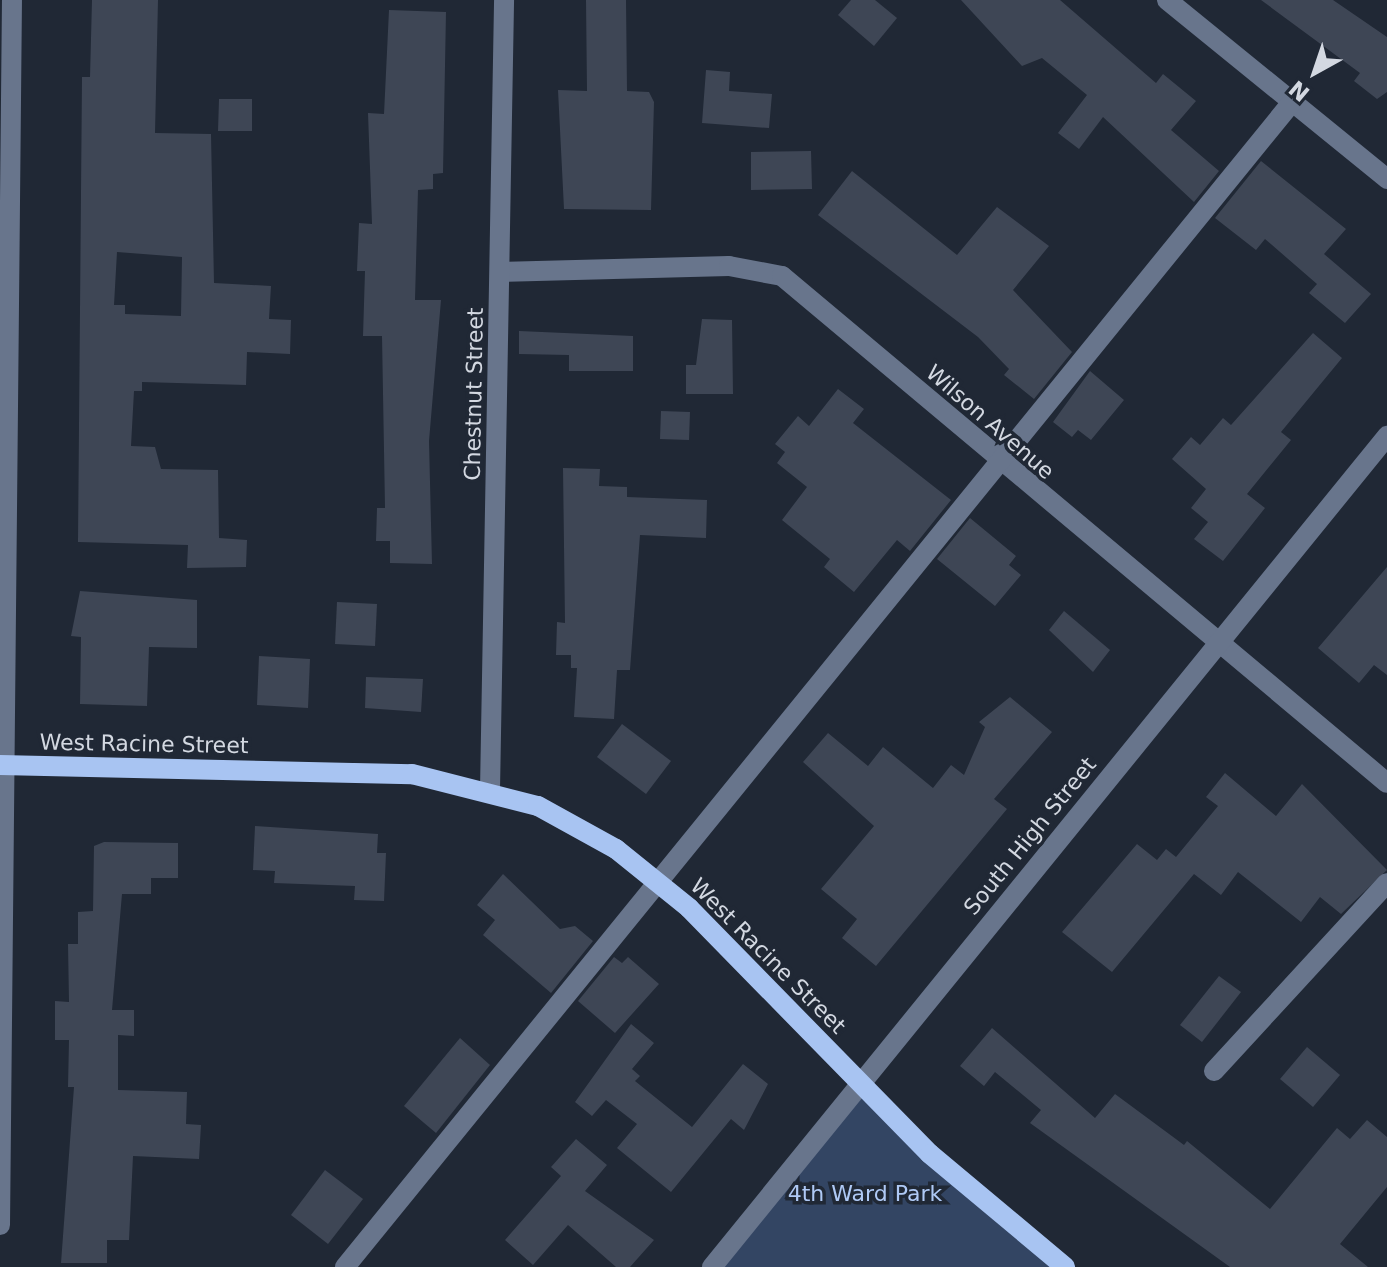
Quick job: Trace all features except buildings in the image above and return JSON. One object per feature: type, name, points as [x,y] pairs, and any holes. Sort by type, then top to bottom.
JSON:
[{"type":"main road","name":"West Racine Street","points":[[5,765],[412,774],[490,790],[580,826],[661,885],[860,1085],[1065,1267]]},
{"type":"street","points":[[0,1225],[12,0]]},
{"type":"street","name":"Chestnut Street","points":[[490,790],[504,0]]},
{"type":"street","points":[[1167,0],[1387,179]]},
{"type":"street","points":[[345,1267],[661,885],[1292,102]]},
{"type":"street","name":"Wilson Avenue","points":[[500,272],[765,269],[798,287],[1002,465],[1387,783]]},
{"type":"street","name":"South High Street","points":[[712,1267],[1387,436]]},
{"type":"street","points":[[1214,1071],[1387,883]]},
{"type":"green space","name":"4th Ward Park","points":[[860,1085],[1065,1267],[712,1267]]}]
